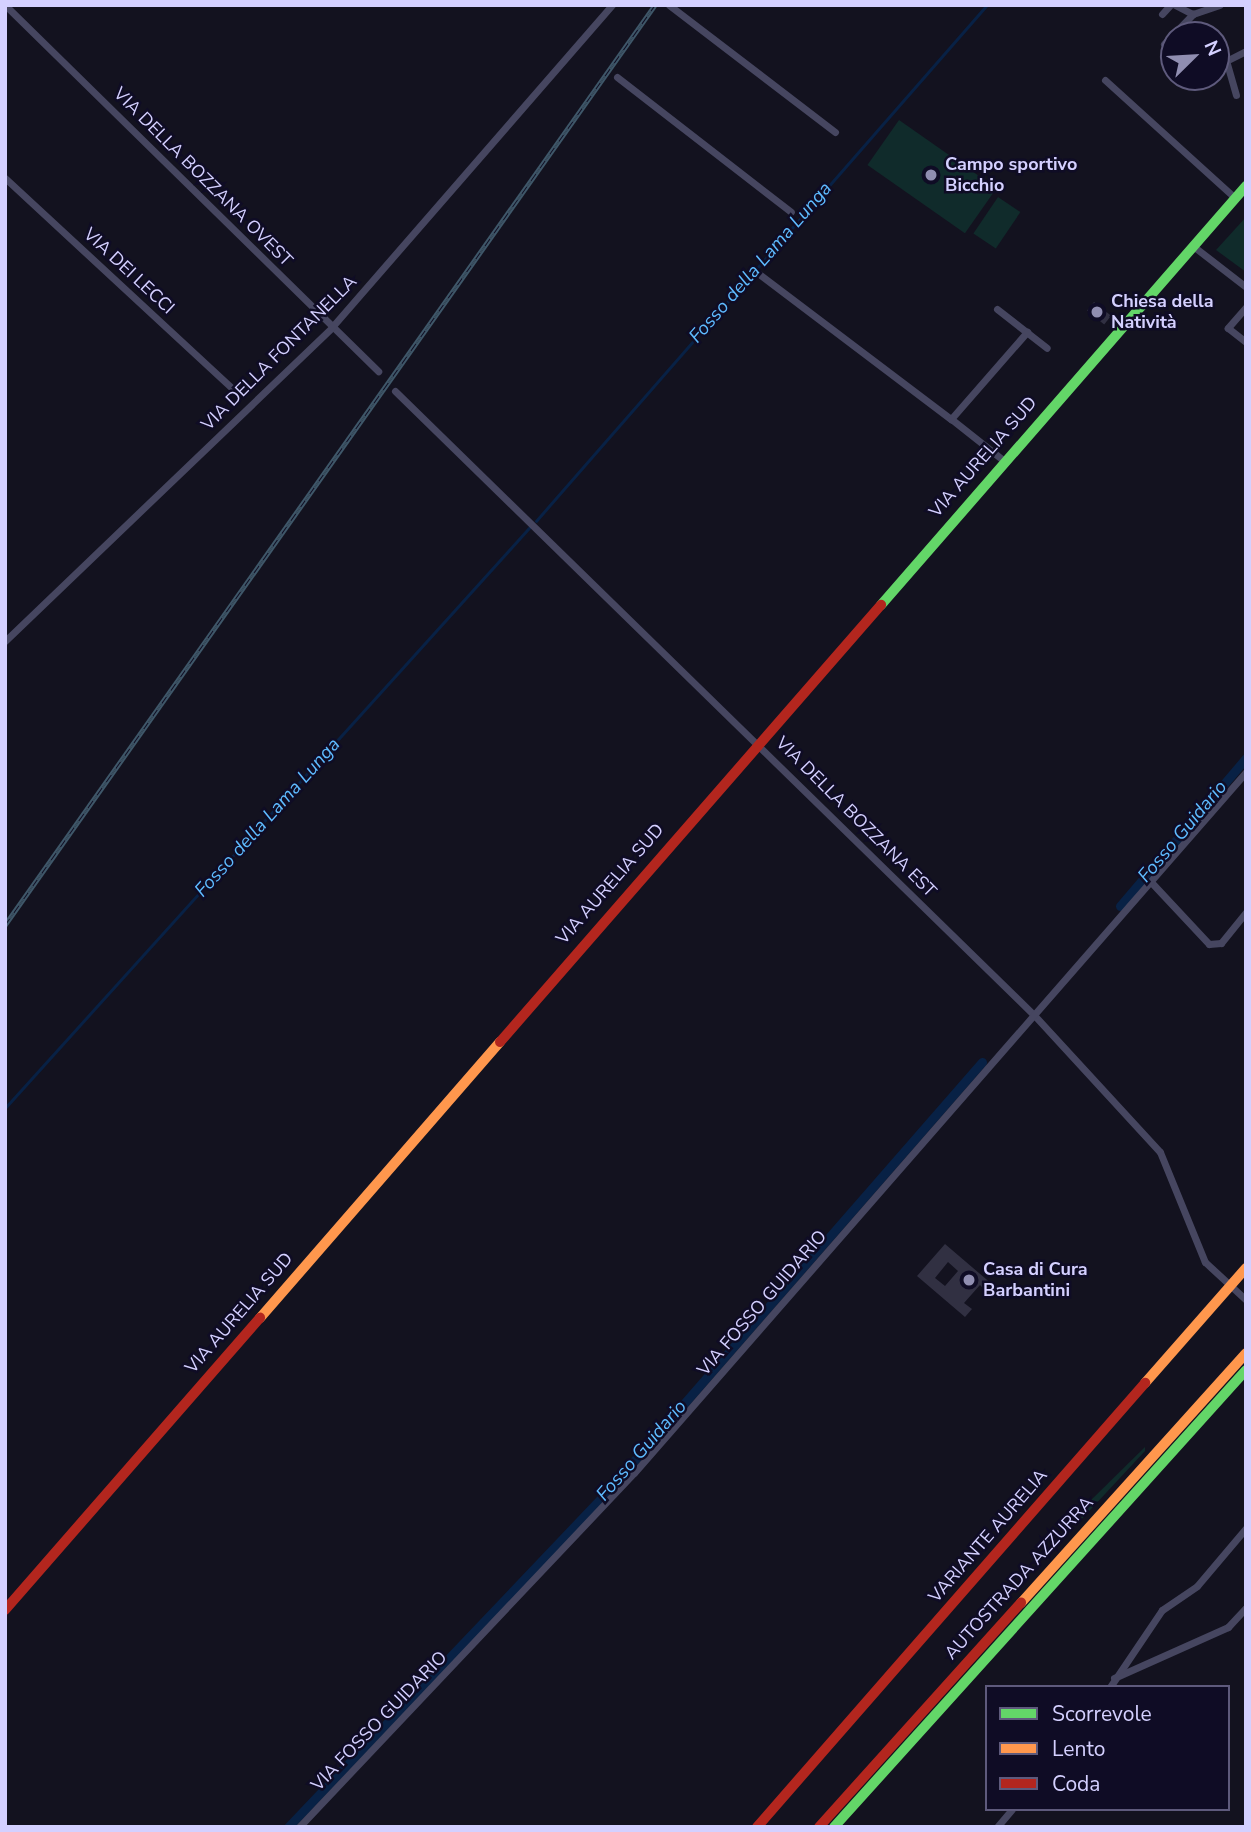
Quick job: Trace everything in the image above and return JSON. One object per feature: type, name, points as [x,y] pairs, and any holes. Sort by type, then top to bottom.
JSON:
[{"type":"main road","name":"VIA AURELIA SUD","points":[[5,1609],[757,741],[1246,186]]},
{"type":"main road","name":"VARIANTE AURELIA","points":[[757,1827],[1246,1268]]},
{"type":"main road","name":"VARIANTE AURELIA","points":[[769,1827],[1246,1282]]},
{"type":"main road","name":"AUTOSTRADA AZZURRA","points":[[818,1827],[1246,1353]]},
{"type":"main road","name":"AUTOSTRADA AZZURRA","points":[[834,1827],[1246,1370]]},
{"type":"street","name":"VIA DELLA BOZZANA OVEST","points":[[5,5],[378,371]]},
{"type":"street","name":"VIA DELLA FONTANELLA","points":[[5,641],[332,327],[612,5]]},
{"type":"street","points":[[668,5],[835,132]]},
{"type":"street","points":[[1163,14],[1172,5],[1193,14]]},
{"type":"street","points":[[1186,21],[1193,14],[1219,5]]},
{"type":"street","points":[[1237,95],[1227,61],[1246,51]]},
{"type":"street","points":[[617,77],[792,212]]},
{"type":"street","points":[[1105,80],[1235,198]]},
{"type":"street","name":"VIA DEI LECCI","points":[[5,178],[231,387]]},
{"type":"street","points":[[1193,246],[1246,287]]},
{"type":"street","points":[[759,274],[1003,460]]},
{"type":"street","points":[[1246,307],[1228,328],[1246,342]]},
{"type":"street","points":[[997,309],[1047,348]]},
{"type":"street","points":[[951,419],[1027,332]]},
{"type":"street","name":"VIA DELLA BOZZANA EST","points":[[396,391],[757,741],[1034,1015],[1160,1152],[1205,1262],[1246,1300]]},
{"type":"street","name":"VIA FOSSO GUIDARIO","points":[[299,1827],[634,1473],[1246,772]]},
{"type":"street","points":[[1151,882],[1209,944],[1221,943],[1246,912]]},
{"type":"street","points":[[1111,1685],[1163,1610],[1197,1586],[1246,1528]]},
{"type":"street","points":[[1114,1678],[1228,1627],[1246,1608]]},
{"type":"street","points":[[997,1827],[1010,1811]]},
{"type":"green space","name":"Campo sportivo Bicchio","points":[[899,120],[996,188],[965,233],[867,165]]},
{"type":"green space","points":[[998,197],[1020,212],[996,249],[973,233]]},
{"type":"green space","points":[[1246,217],[1246,272],[1216,250]]},
{"type":"green space","points":[[1145,1447],[1145,1451],[1079,1522],[1088,1503]]},
{"type":"building","name":"Chiesa della Natività","points":[[1094,302],[1111,316],[1104,324],[1087,311]]},
{"type":"building","name":"Casa di Cura Barbantini","points":[[945,1244],[993,1285],[987,1292],[980,1285],[964,1303],[972,1309],[965,1317],[917,1276]],"holes":[[[948,1262],[958,1271],[945,1286],[935,1278]]]},
{"type":"waterway","name":"Fosso della Lama Lunga","points":[[536,521],[987,5]]},
{"type":"waterway","name":"Fosso della Lama Lunga","points":[[5,1108],[530,527]]},
{"type":"waterway","name":"Fosso Guidario","points":[[1120,906],[1246,758]]},
{"type":"waterway","name":"Fosso Guidario","points":[[288,1827],[606,1493],[982,1062]]},
{"type":"railway","points":[[5,925],[655,5]]},
{"type":"traffic: fast","points":[[881,605],[1246,186]]},
{"type":"traffic: fast","points":[[834,1827],[1246,1370]]},
{"type":"traffic: slow","points":[[260,1318],[500,1042]]},
{"type":"traffic: slow","points":[[1145,1383],[1246,1268]]},
{"type":"traffic: slow","points":[[1021,1603],[1246,1353]]},
{"type":"traffic: jam","points":[[500,1042],[881,605]]},
{"type":"traffic: jam","points":[[5,1610],[260,1318]]},
{"type":"traffic: jam","points":[[757,1827],[1145,1383]]},
{"type":"traffic: jam","points":[[819,1827],[1021,1603]]},
{"type":"place","name":"Campo sportivo Bicchio","points":[[931,175]]},
{"type":"place","name":"Chiesa della Natività","points":[[1097,312]]},
{"type":"place","name":"Casa di Cura Barbantini","points":[[969,1280]]}]
